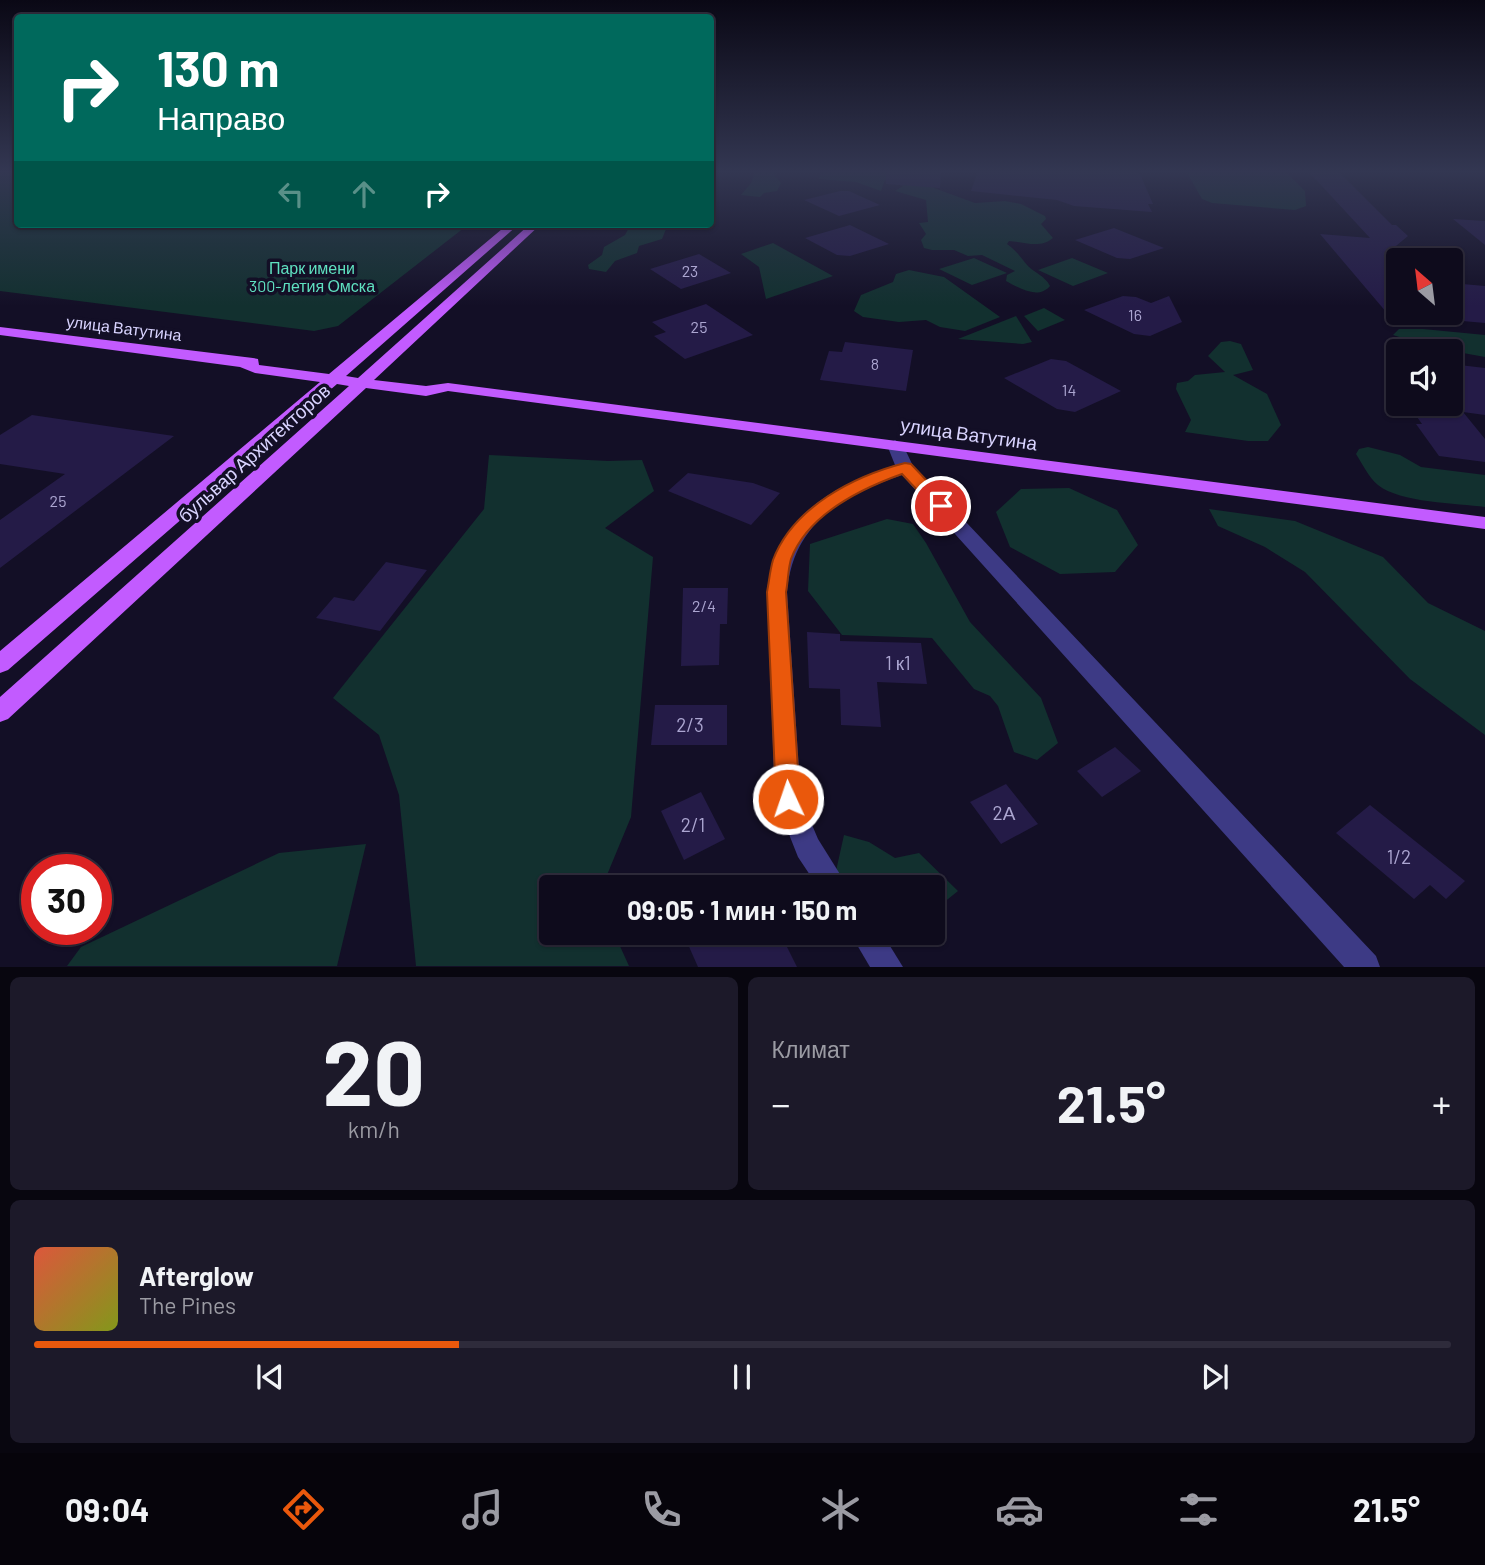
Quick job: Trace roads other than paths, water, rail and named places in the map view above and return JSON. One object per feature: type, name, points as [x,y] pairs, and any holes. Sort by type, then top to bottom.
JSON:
[{"type":"main road","name":"бульвар Архитекторов","points":[[0,664],[509,228]]},
{"type":"main road","name":"бульвар Архитекторов","points":[[0,712],[532,228]]},
{"type":"main road","name":"улица Ватутина","points":[[0,331],[244,363],[255,369],[338,374],[426,390],[448,387],[1485,523]]},
{"type":"street","points":[[895,445],[905,468],[1030,601],[1198,789],[1365,967]]},
{"type":"street","points":[[826,875],[808,848],[788,799],[777,592],[782,561],[794,537],[825,506],[862,482],[905,468]]},
{"type":"street","points":[[873,945],[888,967]]},
{"type":"park label","name":"Парк имени 300-летия Омска","points":[[312,277]]}]
